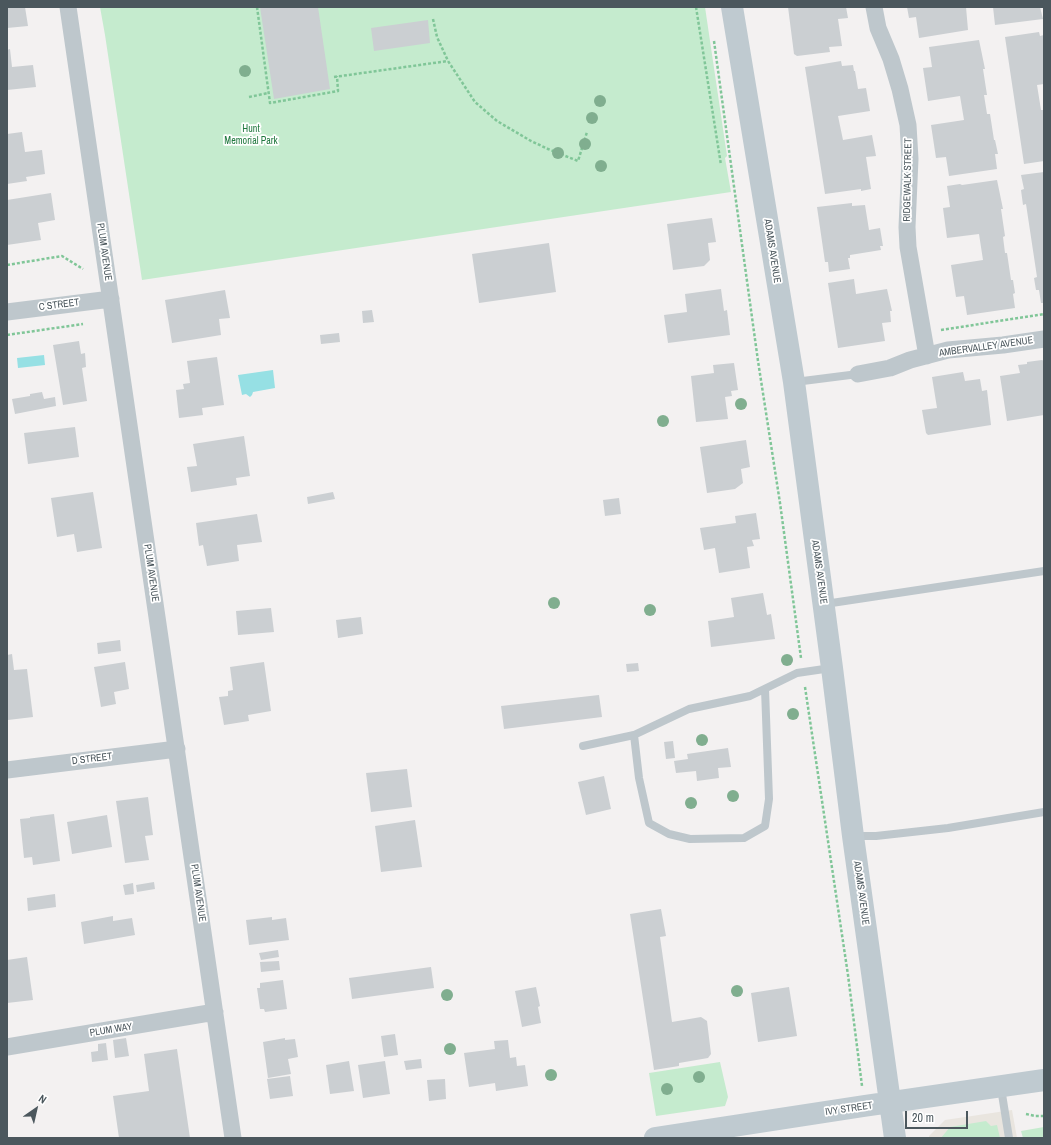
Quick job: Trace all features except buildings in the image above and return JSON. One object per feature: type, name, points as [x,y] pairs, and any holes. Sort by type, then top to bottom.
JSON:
[{"type":"street","name":"PLUM AVENUE","points":[[68,7],[233,1138]]},
{"type":"street","name":"ADAMS AVENUE","points":[[732,7],[794,382],[832,668],[852,836],[895,1138]]},
{"type":"street","name":"RIDGEWALK STREET","points":[[874,7],[878,28],[891,59],[900,89],[908,125],[910,159],[907,227],[908,247],[927,356]]},
{"type":"street","name":"C STREET","points":[[7,312],[111,299]]},
{"type":"street","name":"AMBERVALLEY AVENUE","points":[[858,374],[890,368],[910,360],[948,350],[1003,345],[1044,339]]},
{"type":"street","name":"D STREET","points":[[7,770],[177,749]]},
{"type":"street","name":"PLUM WAY","points":[[7,1047],[215,1012]]},
{"type":"street","name":"IVY STREET","points":[[655,1138],[730,1130],[864,1106],[1044,1080]]},
{"type":"lane","points":[[794,382],[858,374]]},
{"type":"lane","points":[[823,604],[1044,571]]},
{"type":"lane","points":[[583,746],[634,734],[689,709],[750,696],[797,673],[832,668]]},
{"type":"lane","points":[[634,734],[639,778],[649,823],[669,834],[690,839],[744,838],[765,826],[769,799],[765,689]]},
{"type":"lane","points":[[852,836],[876,836],[948,828],[1044,812]]},
{"type":"lane","points":[[1001,1087],[1008,1138]]},
{"type":"path","points":[[257,7],[270,103],[338,92],[335,76],[448,61]]},
{"type":"path","points":[[696,7],[721,165]]},
{"type":"path","points":[[433,19],[437,37],[448,61],[475,102],[497,121],[531,141],[578,160],[587,132]]},
{"type":"path","points":[[713,36],[758,361],[849,982],[864,1106]]},
{"type":"path","points":[[250,97],[268,93]]},
{"type":"path","points":[[7,265],[62,256],[83,269]]},
{"type":"path","points":[[923,333],[1044,314]]},
{"type":"path","points":[[7,335],[85,324]]},
{"type":"path","points":[[1026,1114],[1044,1116]]},
{"type":"shaded area","points":[[1012,1110],[1017,1138],[929,1138],[929,1136],[945,1120]]},
{"type":"green space","name":"Hunt Memorial Park","points":[[100,7],[705,7],[727,156],[725,158],[731,192],[142,280]]},
{"type":"green space","points":[[720,1062],[728,1097],[725,1106],[656,1116],[649,1073]]},
{"type":"green space","points":[[986,1121],[991,1126],[997,1125],[1000,1138],[941,1138],[950,1127]]},
{"type":"green space","points":[[1044,1127],[1044,1138],[1023,1138],[1021,1131]]},
{"type":"water","points":[[44,355],[45,365],[18,368],[17,358]]},
{"type":"water","points":[[273,370],[275,388],[253,392],[250,397],[246,394],[242,395],[238,375]]}]
